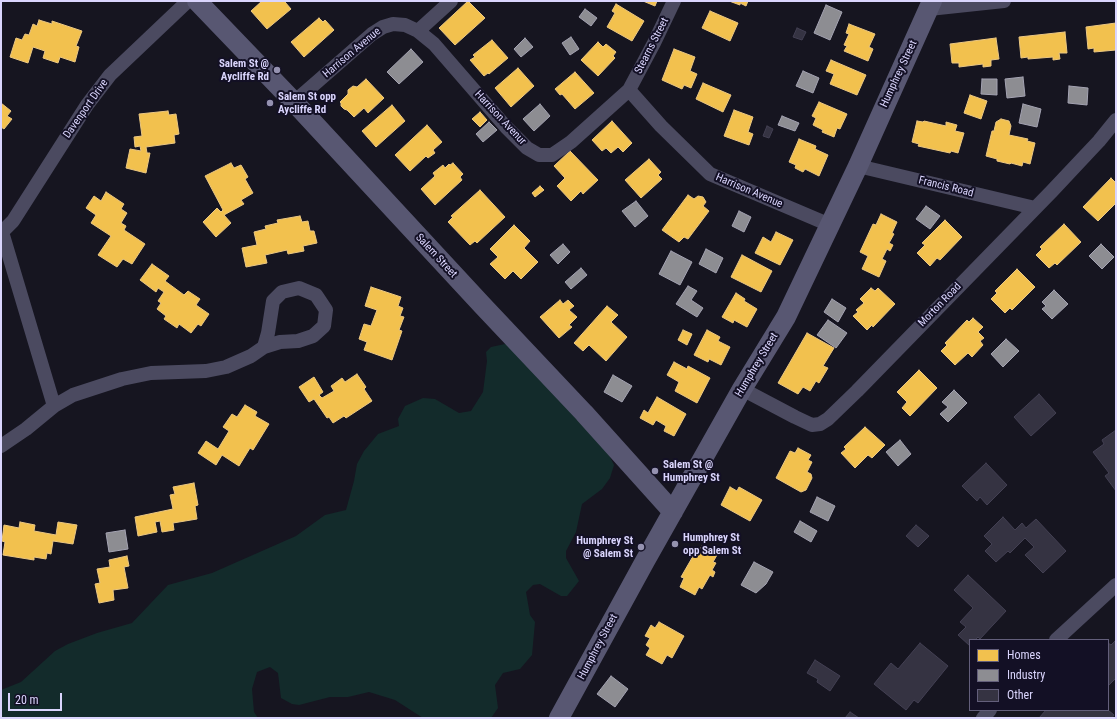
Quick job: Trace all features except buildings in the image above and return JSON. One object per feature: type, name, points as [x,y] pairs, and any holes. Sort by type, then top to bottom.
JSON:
[{"type":"main road","name":"Salem Street","points":[[197,1],[294,102],[615,446],[673,512]]},
{"type":"main road","name":"Humphrey Street","points":[[559,718],[645,561],[742,390],[786,317],[858,166],[930,5]]},
{"type":"street","name":"Davenport Drive","points":[[54,406],[2,233],[13,221],[87,105],[110,74],[188,1]]},
{"type":"street","points":[[418,31],[450,1]]},
{"type":"street","name":"Stearns Street","points":[[629,90],[674,1]]},
{"type":"street","points":[[930,5],[1004,1]]},
{"type":"street","name":"Harrison Avenue","points":[[294,102],[372,34],[383,27],[393,24],[405,25],[418,31]]},
{"type":"street","name":"Harrison Avenur","points":[[418,31],[434,44],[506,127],[527,148],[539,155],[552,155],[571,142],[629,90]]},
{"type":"street","name":"Harrison Avenue","points":[[629,90],[661,126],[710,174],[830,225]]},
{"type":"street","name":"Morton Road","points":[[742,390],[812,425],[820,424],[828,419],[1035,208],[1099,141],[1116,120]]},
{"type":"street","name":"Francis Road","points":[[858,166],[1035,208]]},
{"type":"street","points":[[1,446],[26,429],[54,406],[73,395],[122,379],[151,374],[206,371],[226,367],[251,356],[264,347],[280,342],[298,341],[313,336],[324,326],[326,310],[316,295],[299,288],[282,292],[273,301],[268,333],[264,347]]},
{"type":"street","points":[[1057,639],[1116,585]]},
{"type":"green space","points":[[505,344],[510,346],[585,425],[609,455],[614,465],[610,478],[602,489],[582,504],[576,532],[566,551],[566,558],[579,581],[567,596],[561,596],[540,584],[533,585],[526,592],[530,615],[535,622],[532,655],[520,669],[503,673],[495,685],[498,708],[491,718],[423,718],[395,700],[369,692],[348,697],[330,697],[299,705],[292,704],[281,698],[278,673],[270,667],[257,672],[252,689],[254,712],[258,718],[1,718],[1,690],[21,682],[55,651],[68,644],[97,633],[132,623],[168,585],[212,573],[296,536],[325,515],[346,510],[357,464],[364,451],[378,434],[399,426],[398,419],[405,406],[423,398],[435,399],[459,413],[471,411],[483,392],[487,361],[486,352],[491,347]]},
{"type":"place","name":"Salem St @ Aycliffe Rd","points":[[277,70]]},
{"type":"place","name":"Salem St opp Aycliffe Rd","points":[[270,103]]},
{"type":"place","name":"Salem St @ Humphrey St","points":[[655,471]]},
{"type":"place","name":"Humphrey St opp Salem St","points":[[675,544]]},
{"type":"place","name":"Humphrey St @ Salem St","points":[[641,547]]}]
